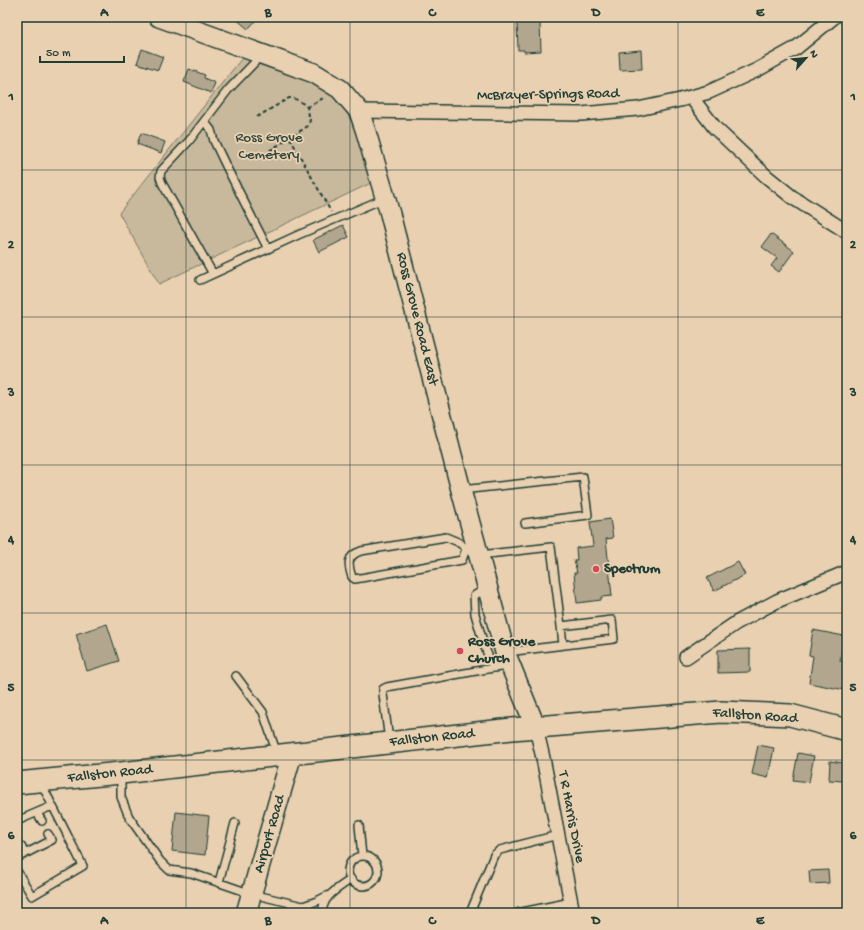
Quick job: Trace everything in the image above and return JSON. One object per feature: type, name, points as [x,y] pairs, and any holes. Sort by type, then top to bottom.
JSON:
[{"type":"main road","name":"Fallston Road","points":[[17,783],[536,728],[721,712],[790,715],[847,730]]},
{"type":"street","name":"Ross Grove Road East","points":[[159,17],[179,21],[314,73],[340,89],[359,111],[385,198],[461,490],[472,555],[488,588],[503,662],[536,728]]},
{"type":"street","name":"McBrayer-Springs Road","points":[[359,111],[581,114],[638,109],[709,92],[764,66],[796,48],[834,17]]},
{"type":"street","points":[[690,97],[715,128],[766,176],[792,197],[847,232]]},
{"type":"street","points":[[686,657],[736,623],[770,604],[847,572]]},
{"type":"street","name":"T R Harris Drive","points":[[536,728],[572,907]]},
{"type":"street","name":"Airport Road","points":[[246,913],[252,894],[285,755]]},
{"type":"lane","points":[[213,274],[160,177],[161,171],[205,122],[228,90],[255,62],[258,52]]},
{"type":"lane","points":[[205,122],[211,130],[214,141],[268,249]]},
{"type":"lane","points":[[200,280],[385,198]]},
{"type":"lane","points":[[461,490],[583,477],[588,515],[525,523]]},
{"type":"lane","points":[[472,555],[458,542],[446,537],[404,543],[355,553],[350,559],[349,568],[352,578],[355,579],[472,555],[551,547],[563,645]]},
{"type":"lane","points":[[389,743],[383,694],[383,690],[387,687],[503,662],[563,645],[614,639],[612,620],[561,626]]},
{"type":"lane","points":[[236,676],[263,712],[285,755]]},
{"type":"lane","points":[[121,773],[121,797],[129,817],[160,861],[169,870],[191,873],[252,894],[303,906],[313,913]]},
{"type":"lane","points":[[17,872],[32,896],[83,866],[40,781]]},
{"type":"lane","points":[[26,827],[20,820],[52,806]]},
{"type":"lane","points":[[37,812],[42,821]]},
{"type":"lane","points":[[219,882],[235,823]]},
{"type":"lane","points":[[359,825],[362,856]]},
{"type":"lane","points":[[17,858],[25,854],[35,844],[52,840],[48,834]]},
{"type":"lane","points":[[470,913],[494,855],[500,850],[558,835]]},
{"type":"lane","points":[[21,846],[25,854]]},
{"type":"lane","points":[[362,856],[372,859],[376,863],[378,870],[372,883],[364,886],[359,885],[351,879],[348,870],[349,865],[356,858],[362,856]]},
{"type":"lane","points":[[303,906],[327,896],[351,879]]},
{"type":"lane","points":[[322,913],[322,908],[327,896]]},
{"type":"lane","points":[[517,913],[572,907]]},
{"type":"path","points":[[307,108],[325,96]]},
{"type":"path","points":[[257,117],[289,98],[298,100],[307,108],[310,120],[308,126],[269,151]]},
{"type":"path","points":[[290,138],[327,204]]},
{"type":"green space","name":"Ross Grove Cemetery","points":[[242,58],[300,76],[327,91],[338,101],[347,113],[355,130],[371,183],[159,284],[119,213]]},
{"type":"building","points":[[234,17],[259,17],[248,29]]},
{"type":"building","points":[[517,22],[540,22],[541,51],[524,52],[524,50],[518,50]]},
{"type":"building","points":[[142,49],[163,57],[158,70],[137,63]]},
{"type":"building","points":[[641,50],[642,69],[620,70],[619,52]]},
{"type":"building","points":[[189,69],[205,75],[204,78],[215,83],[211,93],[184,82]]},
{"type":"building","points":[[141,133],[165,142],[161,153],[137,144]]},
{"type":"building","points":[[343,225],[349,237],[319,252],[313,240]]},
{"type":"building","points":[[771,234],[794,251],[779,272],[771,266],[777,258],[762,247]]},
{"type":"building","points":[[610,519],[613,538],[606,539],[612,596],[601,597],[601,600],[577,603],[574,573],[577,573],[574,560],[577,560],[576,548],[593,546],[590,522]]},
{"type":"building","points":[[738,562],[745,575],[714,591],[707,578]]},
{"type":"building","points":[[107,624],[119,661],[87,671],[76,634]]},
{"type":"building","points":[[813,630],[844,636],[840,661],[847,662],[845,690],[809,683],[813,656],[809,655]]},
{"type":"building","points":[[750,649],[750,672],[718,673],[718,650]]},
{"type":"building","points":[[758,745],[774,748],[768,778],[752,774]]},
{"type":"building","points":[[798,753],[814,756],[809,782],[793,780]]},
{"type":"building","points":[[830,761],[844,763],[843,781],[829,780]]},
{"type":"building","points":[[176,812],[209,816],[205,855],[172,851]]},
{"type":"building","points":[[828,870],[829,883],[810,884],[809,871]]},
{"type":"place","name":"Spectrum","points":[[596,569]]},
{"type":"place","name":"Ross Grove Church","points":[[460,651]]}]
